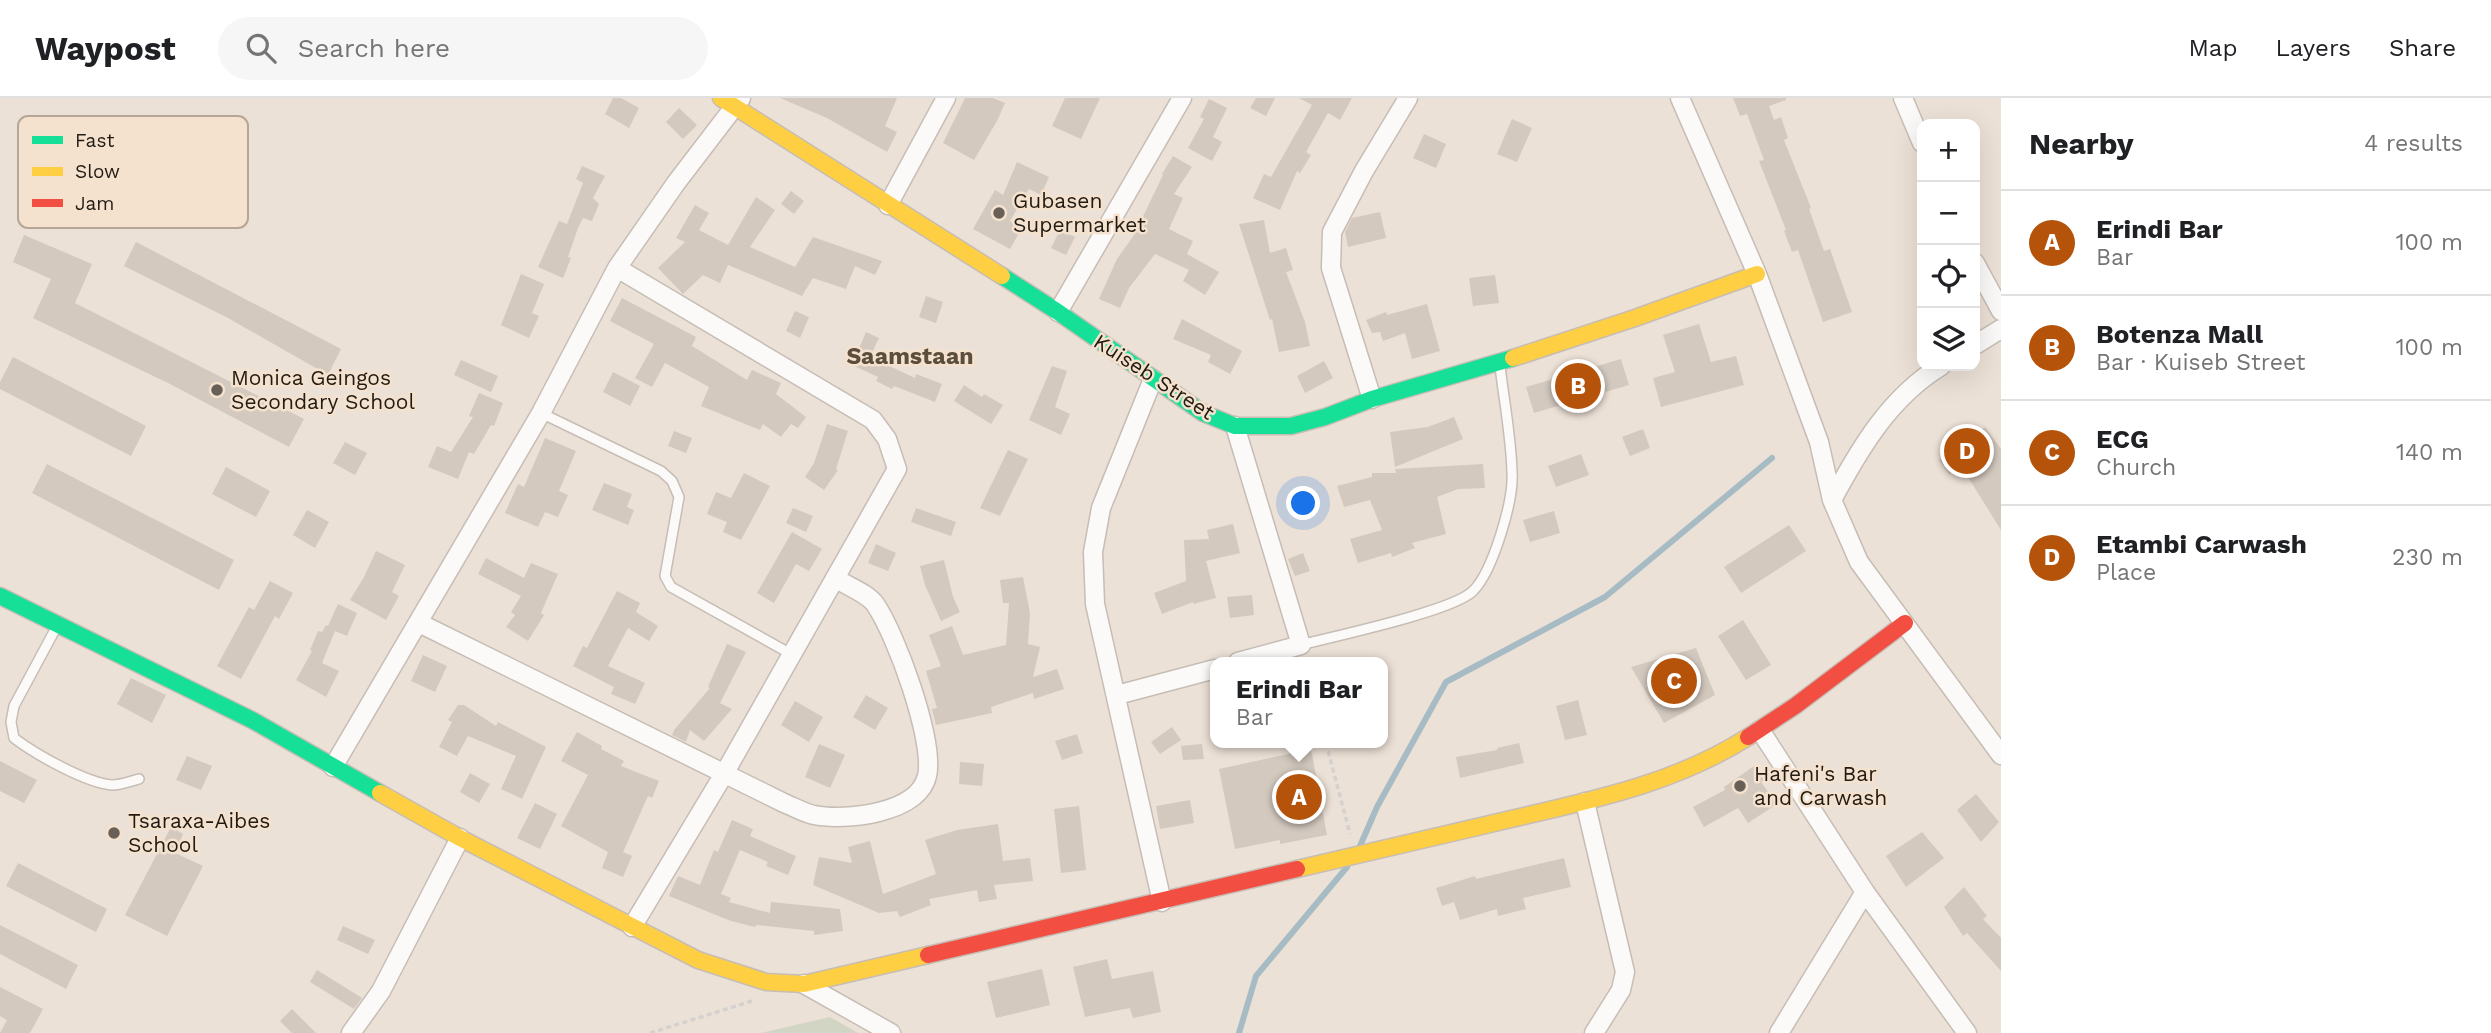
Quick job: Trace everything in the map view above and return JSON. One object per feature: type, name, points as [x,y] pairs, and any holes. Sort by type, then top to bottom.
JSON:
[{"type":"street","points":[[888,205],[946,98]]},
{"type":"street","points":[[1058,312],[1182,98]]},
{"type":"street","points":[[1371,399],[1331,268],[1332,232],[1363,171],[1408,98]]},
{"type":"street","points":[[1680,98],[1757,274],[1819,442],[1832,500],[1860,562],[2001,755]]},
{"type":"street","points":[[1903,98],[1917,131]]},
{"type":"street","points":[[333,767],[541,413],[617,268],[732,101]]},
{"type":"street","name":"Kuiseb Street","points":[[732,101],[888,205],[1058,312],[1203,413],[1235,426],[1291,426],[1325,417],[1371,399],[1499,362],[1635,318],[1757,274]]},
{"type":"street","points":[[617,268],[873,420],[887,439],[897,469],[724,774],[632,927]]},
{"type":"street","points":[[1980,272],[2001,311]]},
{"type":"street","points":[[1980,342],[2001,329]]},
{"type":"street","points":[[1832,500],[1857,454],[1887,413],[1932,371]]},
{"type":"street","points":[[1153,379],[1101,508],[1093,552],[1095,604],[1162,902]]},
{"type":"street","points":[[1235,426],[1301,645],[1257,657]]},
{"type":"street","points":[[419,623],[784,803],[814,815],[879,813],[911,800],[927,778],[928,754],[918,710],[893,634],[873,601],[835,578]]},
{"type":"street","points":[[0,596],[252,720],[460,838],[698,960],[766,982],[804,984],[1585,802],[1677,775],[1729,750],[1760,730],[1905,623]]},
{"type":"street","points":[[1116,695],[1210,669]]},
{"type":"street","points":[[1760,730],[1865,892],[1967,1033]]},
{"type":"street","points":[[1585,802],[1625,972],[1621,990],[1594,1033]]},
{"type":"street","points":[[351,1033],[381,991],[460,838]]},
{"type":"street","points":[[1779,1033],[1865,892]]},
{"type":"street","points":[[804,984],[891,1033]]},
{"type":"lane","points":[[1301,645],[1450,605],[1473,592],[1489,567],[1500,535],[1513,474],[1499,362]]},
{"type":"lane","points":[[541,413],[661,471],[672,481],[679,497],[666,576],[671,587],[791,653]]},
{"type":"lane","points":[[58,624],[14,706],[11,722],[13,738],[32,752],[80,775],[113,785],[139,779]]},
{"type":"path","points":[[1327,748],[1356,856]]},
{"type":"path","points":[[650,1033],[753,1001]]},
{"type":"green space","points":[[830,1017],[858,1033],[761,1033]]},
{"type":"building","points":[[613,98],[621,98],[639,108],[629,128],[605,114]]},
{"type":"building","points":[[780,98],[897,98],[885,126],[897,132],[887,152],[827,118]]},
{"type":"building","points":[[965,98],[993,98],[1005,103],[974,160],[943,143]]},
{"type":"building","points":[[1065,98],[1100,98],[1081,139],[1052,126]]},
{"type":"building","points":[[1256,98],[1275,98],[1266,116],[1250,108]]},
{"type":"building","points":[[1299,98],[1352,98],[1340,120],[1328,113],[1306,152],[1311,155],[1300,173],[1297,171],[1280,210],[1253,198],[1264,174],[1271,177],[1312,105]]},
{"type":"building","points":[[1733,98],[1786,98],[1769,106],[1774,120],[1781,117],[1788,138],[1784,140],[1811,208],[1809,209],[1824,251],[1830,249],[1852,312],[1823,322],[1798,250],[1792,252],[1784,231],[1786,230],[1759,161],[1764,160],[1747,114],[1740,116]]},
{"type":"building","points":[[1209,99],[1227,108],[1213,137],[1222,142],[1212,161],[1188,148],[1204,119],[1200,117]]},
{"type":"building","points":[[679,108],[697,125],[683,139],[666,122]]},
{"type":"building","points":[[1512,119],[1532,128],[1517,162],[1497,154]]},
{"type":"building","points":[[1424,134],[1446,144],[1436,168],[1413,158]]},
{"type":"building","points":[[1173,156],[1192,167],[1174,194],[1183,198],[1169,229],[1193,241],[1187,254],[1219,272],[1205,295],[1183,281],[1189,270],[1155,254],[1129,288],[1120,308],[1099,299],[1117,259],[1134,235]]},
{"type":"building","name":"Gubasen Supermarket","points":[[1017,162],[1049,177],[1041,195],[1029,189],[1010,221],[1022,228],[1010,249],[973,229],[995,190],[1003,195]]},
{"type":"building","points":[[582,166],[605,176],[593,198],[599,204],[592,221],[583,218],[578,228],[563,278],[538,267],[559,221],[567,224],[583,183],[576,179]]},
{"type":"building","points":[[791,191],[804,201],[794,214],[781,204]]},
{"type":"building","points":[[756,197],[775,210],[750,247],[795,267],[813,237],[882,261],[875,275],[855,266],[846,289],[813,278],[802,296],[728,265],[720,283],[703,275],[683,294],[658,268],[685,242],[676,238],[695,205],[709,213],[699,230],[728,245]]},
{"type":"building","points":[[1380,212],[1386,238],[1348,247],[1345,232],[1352,218]]},
{"type":"building","points":[[1264,220],[1270,253],[1286,248],[1293,270],[1286,272],[1305,322],[1310,346],[1279,352],[1272,319],[1270,320],[1239,224]]},
{"type":"building","points":[[1060,230],[1075,237],[1066,255],[1051,248]]},
{"type":"building","points":[[24,235],[92,264],[75,303],[304,419],[289,447],[170,384],[33,318],[51,279],[13,262]]},
{"type":"building","points":[[136,242],[341,349],[328,375],[228,318],[124,266]]},
{"type":"building","points":[[521,274],[544,284],[532,313],[539,316],[529,338],[501,325]]},
{"type":"building","points":[[1495,275],[1499,303],[1473,306],[1469,278]]},
{"type":"building","points":[[926,296],[943,302],[936,323],[919,317]]},
{"type":"building","points":[[622,298],[696,337],[692,346],[747,380],[752,370],[781,383],[776,394],[806,417],[798,428],[791,424],[781,437],[763,424],[760,430],[701,406],[709,387],[665,363],[652,387],[635,378],[654,344],[610,321]]},
{"type":"building","points":[[1427,304],[1440,351],[1412,359],[1405,333],[1383,341],[1380,332],[1372,333],[1366,320],[1386,312],[1387,315]]},
{"type":"building","points":[[795,311],[809,317],[800,338],[786,331]]},
{"type":"building","points":[[1182,319],[1242,351],[1230,374],[1208,362],[1211,355],[1173,339]]},
{"type":"building","points":[[1699,324],[1711,362],[1736,356],[1744,385],[1661,407],[1653,378],[1675,372],[1663,335]]},
{"type":"building","points":[[866,332],[879,338],[870,357],[915,378],[916,374],[942,384],[935,402],[894,386],[892,389],[876,381],[878,377],[852,365]]},
{"type":"building","points":[[13,357],[146,426],[131,456],[0,389],[0,382]]},
{"type":"building","points":[[1621,359],[1629,385],[1534,413],[1526,387]]},
{"type":"building","points":[[461,360],[498,376],[491,392],[454,375]]},
{"type":"building","points":[[1324,361],[1333,378],[1305,393],[1297,376]]},
{"type":"building","points":[[1052,366],[1067,371],[1055,407],[1070,414],[1061,435],[1029,420]]},
{"type":"building","points":[[613,372],[640,386],[630,406],[603,392]]},
{"type":"building","points":[[964,385],[982,397],[984,394],[1003,405],[991,424],[954,401]]},
{"type":"building","points":[[479,393],[503,403],[494,426],[491,425],[474,454],[469,452],[458,479],[428,467],[437,446],[451,452],[473,417],[469,416]]},
{"type":"building","points":[[1454,417],[1463,439],[1395,467],[1390,432],[1428,427]]},
{"type":"building","points":[[827,424],[848,431],[836,469],[838,470],[824,490],[805,477],[814,463]]},
{"type":"building","points":[[1985,427],[2001,449],[2001,530],[1961,466],[1949,474],[1939,460]]},
{"type":"building","points":[[1643,429],[1650,448],[1630,456],[1622,437]]},
{"type":"building","points":[[674,431],[692,438],[686,453],[668,446]]},
{"type":"building","points":[[545,438],[576,451],[559,491],[568,495],[558,517],[545,512],[538,527],[505,513],[518,484],[524,487]]},
{"type":"building","points":[[345,442],[367,453],[355,475],[333,463]]},
{"type":"building","points":[[1008,450],[1028,459],[1000,516],[980,508]]},
{"type":"building","points":[[1581,454],[1589,475],[1556,487],[1548,466]]},
{"type":"building","points":[[47,464],[234,560],[219,590],[32,493]]},
{"type":"building","points":[[1483,464],[1485,488],[1458,489],[1437,497],[1446,534],[1412,543],[1415,548],[1392,557],[1391,553],[1358,563],[1350,539],[1382,530],[1370,500],[1344,507],[1337,486],[1372,477],[1372,473],[1396,473],[1395,469]]},
{"type":"building","points":[[226,467],[270,491],[256,517],[212,494]]},
{"type":"building","points":[[744,473],[770,486],[741,540],[723,532],[727,522],[707,514],[716,492],[731,498]]},
{"type":"building","points":[[604,483],[632,494],[627,507],[634,510],[628,525],[592,510]]},
{"type":"building","points":[[793,508],[813,516],[806,532],[786,523]]},
{"type":"building","points":[[916,508],[956,522],[951,536],[911,522]]},
{"type":"building","points":[[307,510],[329,522],[315,548],[293,535]]},
{"type":"building","points":[[1554,511],[1560,533],[1530,542],[1523,520]]},
{"type":"building","points":[[1233,524],[1240,553],[1206,561],[1216,598],[1193,602],[1162,614],[1154,593],[1186,581],[1184,540],[1209,539],[1207,530]]},
{"type":"building","points":[[1789,525],[1806,551],[1741,593],[1724,567]]},
{"type":"building","points":[[792,532],[822,549],[809,571],[796,564],[774,603],[757,593]]},
{"type":"building","points":[[876,544],[896,553],[888,571],[868,563]]},
{"type":"building","points":[[376,551],[405,565],[392,592],[399,596],[386,620],[350,600]]},
{"type":"building","points":[[1303,553],[1310,571],[1295,576],[1288,559]]},
{"type":"building","points":[[486,558],[524,578],[531,563],[558,574],[541,613],[544,615],[528,641],[506,627],[515,615],[511,612],[521,596],[478,574]]},
{"type":"building","points":[[944,560],[953,597],[960,612],[941,621],[925,585],[920,566]]},
{"type":"building","points":[[1023,577],[1030,613],[1028,644],[1040,647],[1033,677],[1057,669],[1064,689],[1034,699],[1033,693],[991,707],[992,713],[936,725],[932,709],[937,708],[926,671],[941,666],[929,635],[952,626],[963,655],[1006,645],[1009,603],[1003,603],[1000,580]]},
{"type":"building","points":[[270,581],[293,593],[279,619],[275,616],[241,679],[217,666],[249,607],[254,610]]},
{"type":"building","points":[[617,591],[640,603],[636,612],[658,626],[649,641],[628,628],[608,666],[645,683],[635,704],[611,694],[614,687],[573,666],[583,646],[587,648]]},
{"type":"building","points":[[1252,595],[1254,615],[1230,618],[1227,597]]},
{"type":"building","points":[[338,604],[357,613],[347,636],[335,631],[322,663],[339,671],[326,697],[296,680],[312,651],[310,650],[318,631],[322,632],[326,625],[328,626]]},
{"type":"building","points":[[1743,620],[1771,665],[1746,680],[1718,636]]},
{"type":"building","points":[[727,644],[746,652],[720,703],[732,709],[704,741],[690,730],[686,742],[672,735],[710,688],[708,687]]},
{"type":"building","points":[[1696,648],[1715,695],[1664,723],[1631,667]]},
{"type":"building","points":[[423,655],[447,666],[435,692],[411,681]]},
{"type":"building","points":[[131,678],[166,695],[152,723],[117,704]]},
{"type":"building","points":[[866,695],[888,708],[875,730],[853,717]]},
{"type":"building","points":[[1578,700],[1587,735],[1565,740],[1556,706]]},
{"type":"building","points":[[795,701],[823,717],[809,742],[781,725]]},
{"type":"building","points":[[458,705],[464,705],[496,726],[498,722],[546,747],[522,799],[501,789],[516,756],[468,736],[457,756],[439,747],[452,722],[448,720]]},
{"type":"building","points":[[1172,727],[1181,740],[1160,754],[1151,742]]},
{"type":"building","points":[[577,732],[624,761],[621,766],[659,781],[652,798],[648,796],[623,852],[632,856],[623,877],[602,868],[608,852],[561,826],[588,775],[561,761]]},
{"type":"building","points":[[1077,734],[1083,753],[1062,760],[1055,741]]},
{"type":"building","points":[[1519,743],[1524,763],[1460,778],[1456,757]]},
{"type":"building","points":[[819,744],[845,755],[830,788],[805,777]]},
{"type":"building","points":[[1202,744],[1204,759],[1183,760],[1181,746]]},
{"type":"building","points":[[1311,749],[1327,835],[1280,844],[1280,840],[1235,849],[1219,769]]},
{"type":"building","points":[[187,756],[212,766],[201,790],[176,780]]},
{"type":"building","points":[[0,761],[37,780],[24,803],[0,791]]},
{"type":"building","points":[[960,762],[984,764],[982,786],[959,784]]},
{"type":"building","points":[[1754,766],[1764,780],[1761,782],[1777,804],[1748,823],[1738,808],[1704,827],[1693,807],[1725,790],[1724,787]]},
{"type":"building","points":[[470,773],[490,784],[479,803],[460,792]]},
{"type":"building","points":[[1976,794],[1999,822],[1981,842],[1957,810]]},
{"type":"building","points":[[1190,800],[1194,823],[1160,829],[1156,806]]},
{"type":"building","points":[[535,803],[557,814],[540,849],[517,838]]},
{"type":"building","points":[[1079,806],[1086,870],[1061,873],[1054,809]]},
{"type":"building","points":[[732,820],[753,829],[750,836],[796,856],[788,875],[766,866],[768,862],[740,850],[721,894],[731,898],[729,902],[770,913],[771,902],[840,909],[843,931],[814,935],[814,931],[755,927],[731,921],[669,896],[678,876],[700,885],[714,850],[718,852]]},
{"type":"building","points":[[998,824],[1003,861],[1030,858],[1033,881],[994,885],[997,899],[979,902],[977,890],[929,899],[931,905],[900,917],[897,911],[879,913],[813,885],[819,857],[852,863],[848,847],[870,841],[883,894],[936,874],[925,840],[957,830]]},
{"type":"building","points":[[171,827],[183,834],[175,853],[203,866],[167,936],[125,915]]},
{"type":"building","points":[[1922,832],[1944,858],[1906,887],[1886,856]]},
{"type":"building","points":[[1564,858],[1571,887],[1523,898],[1526,909],[1498,916],[1497,909],[1460,920],[1454,902],[1442,906],[1436,888],[1475,876],[1476,879]]},
{"type":"building","points":[[18,863],[107,909],[96,932],[6,886]]},
{"type":"building","points":[[1964,887],[1987,916],[1983,919],[2001,938],[2001,971],[1967,933],[1963,936],[1944,907]]},
{"type":"building","points":[[0,925],[78,965],[66,989],[0,954]]},
{"type":"building","points":[[343,926],[375,940],[368,954],[337,940]]},
{"type":"building","points":[[1107,959],[1112,979],[1153,971],[1161,1012],[1133,1018],[1130,1008],[1085,1017],[1073,967]]},
{"type":"building","points":[[1042,969],[1050,1005],[996,1018],[987,982]]},
{"type":"building","points":[[317,970],[362,998],[354,1009],[310,982]]},
{"type":"building","points":[[0,987],[43,1009],[30,1033],[0,1033],[7,1020],[0,1016]]},
{"type":"building","points":[[292,1009],[316,1033],[292,1033],[280,1021]]},
{"type":"waterway","points":[[1360,846],[1377,807],[1446,682],[1605,597],[1772,458]]},
{"type":"waterway","points":[[1239,1033],[1256,976],[1347,867]]},
{"type":"traffic: fast","points":[[1002,276],[1203,413],[1235,426],[1291,426],[1513,358]]},
{"type":"traffic: fast","points":[[0,596],[252,720],[380,793]]},
{"type":"traffic: slow","points":[[721,98],[1002,276]]},
{"type":"traffic: slow","points":[[1513,358],[1757,274]]},
{"type":"traffic: slow","points":[[1297,869],[1572,805],[1633,788],[1692,767],[1748,737]]},
{"type":"traffic: slow","points":[[380,793],[460,838],[698,960],[766,982],[804,984],[928,955]]},
{"type":"traffic: jam","points":[[1748,737],[1795,706],[1905,623]]},
{"type":"traffic: jam","points":[[928,955],[1297,869]]},
{"type":"place","name":"Gubasen Supermarket","points":[[999,213]]},
{"type":"place","name":"Botenza Mall","points":[[1578,386]]},
{"type":"place","name":"Monica Geingos Secondary School","points":[[217,390]]},
{"type":"place","name":"Etambi Carwash","points":[[1967,451]]},
{"type":"place","name":"ECG","points":[[1674,681]]},
{"type":"place","name":"Hafeni's Bar and Carwash","points":[[1740,786]]},
{"type":"place","name":"Erindi Bar","points":[[1299,797]]},
{"type":"place","name":"Tsaraxa-Aibes School","points":[[114,833]]},
{"type":"district","name":"Saamstaan","points":[[910,356]]}]
